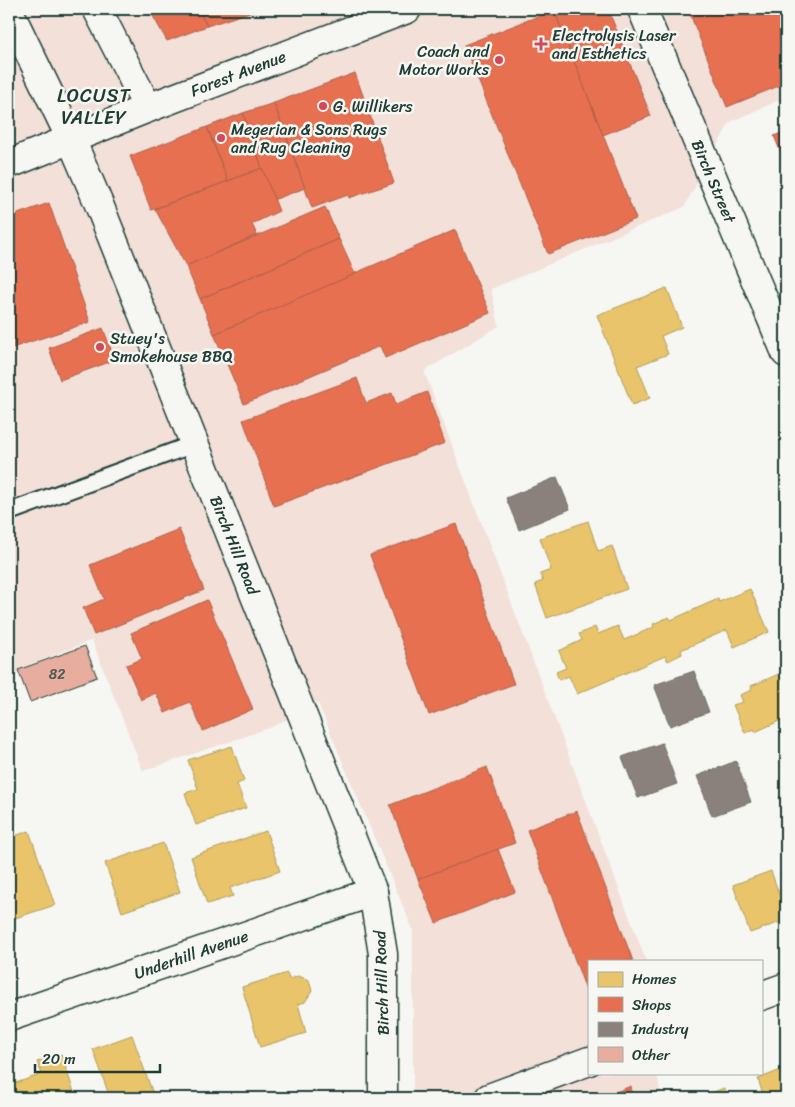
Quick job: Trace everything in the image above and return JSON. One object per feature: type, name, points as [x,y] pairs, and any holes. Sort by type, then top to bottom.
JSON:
[{"type":"street","points":[[97,9],[148,108]]},
{"type":"street","name":"Forest Avenue","points":[[9,164],[148,108],[406,9]]},
{"type":"street","name":"Birch Street","points":[[642,9],[786,353]]},
{"type":"street","name":"Birch Hill Road","points":[[9,11],[71,139],[373,892],[383,954],[383,1098]]},
{"type":"street","name":"Underhill Avenue","points":[[9,1017],[373,892]]},
{"type":"street","points":[[762,996],[786,987]]},
{"type":"street","points":[[489,1098],[588,1061]]},
{"type":"lane","points":[[9,512],[194,444]]},
{"type":"shaded area","points":[[9,9],[786,9],[786,97],[730,122],[684,207],[491,289],[499,326],[424,371],[646,960],[588,960],[588,1074],[657,1074],[661,1098],[413,1098],[413,930],[318,703],[272,727],[143,771],[92,640],[9,673]]},
{"type":"building: Homes","points":[[667,288],[682,327],[661,336],[668,354],[637,366],[650,398],[632,405],[597,315]]},
{"type":"building: Homes","points":[[588,521],[598,551],[612,546],[627,589],[547,618],[535,584],[543,581],[540,574],[551,570],[540,538]]},
{"type":"building: Homes","points":[[750,589],[769,632],[734,647],[727,630],[681,650],[682,654],[668,661],[665,656],[577,694],[569,676],[559,680],[556,672],[566,668],[559,651],[582,640],[579,634],[595,627],[598,634],[618,626],[624,640],[654,627],[653,624],[669,617],[671,620],[718,599],[719,602]]},
{"type":"building: Homes","points":[[786,671],[786,718],[755,732],[754,729],[745,733],[733,705],[743,702],[740,695],[752,690],[751,686]]},
{"type":"building: Homes","points":[[232,746],[244,781],[237,784],[246,808],[196,825],[185,793],[198,789],[188,760]]},
{"type":"building: Homes","points":[[786,794],[786,814],[779,797]]},
{"type":"building: Homes","points":[[29,831],[55,905],[9,920],[9,838]]},
{"type":"building: Homes","points":[[266,831],[280,871],[230,888],[233,896],[207,904],[191,857]]},
{"type":"building: Homes","points":[[163,843],[180,892],[122,912],[105,863]]},
{"type":"building: Homes","points":[[771,871],[786,914],[786,920],[750,933],[733,885]]},
{"type":"building: Homes","points":[[287,973],[289,979],[298,976],[309,980],[312,991],[305,1002],[298,1004],[306,1033],[260,1047],[242,987]]},
{"type":"building: Homes","points":[[132,1035],[153,1094],[140,1098],[110,1098],[93,1049]]},
{"type":"building: Homes","points":[[61,1054],[76,1098],[18,1098],[13,1084],[42,1074],[37,1062]]},
{"type":"building: Homes","points":[[786,1068],[786,1098],[764,1098],[758,1079]]},
{"type":"building: Homes","points":[[724,1088],[730,1098],[705,1098],[704,1096]]},
{"type":"building: Shops","points":[[149,9],[198,9],[207,26],[167,41]]},
{"type":"building: Shops","points":[[198,9],[252,9],[253,11],[207,26]]},
{"type":"building: Shops","points":[[608,9],[651,116],[603,135],[554,10]]},
{"type":"building: Shops","points":[[688,9],[786,9],[786,83],[727,107]]},
{"type":"building: Shops","points":[[554,10],[636,219],[548,254],[464,45]]},
{"type":"building: Shops","points":[[355,73],[394,183],[349,198],[348,195],[312,208],[274,103]]},
{"type":"building: Shops","points":[[274,103],[305,188],[273,200],[243,113]]},
{"type":"building: Shops","points":[[243,113],[262,168],[228,181],[207,127]]},
{"type":"building: Shops","points":[[207,127],[228,181],[151,210],[130,156]]},
{"type":"building: Shops","points":[[786,131],[786,165],[774,136]]},
{"type":"building: Shops","points":[[262,168],[279,211],[252,224],[257,235],[186,266],[155,209]]},
{"type":"building: Shops","points":[[49,203],[90,322],[9,349],[9,217]]},
{"type":"building: Shops","points":[[325,207],[339,239],[200,299],[186,266]]},
{"type":"building: Shops","points":[[455,230],[490,313],[385,358],[380,346],[244,404],[214,334]]},
{"type":"building: Shops","points":[[339,239],[355,274],[214,334],[200,299]]},
{"type":"building: Shops","points":[[103,328],[115,360],[60,380],[49,348]]},
{"type":"building: Shops","points":[[357,378],[366,403],[392,393],[396,404],[427,392],[445,443],[274,506],[243,420]]},
{"type":"building: Shops","points":[[456,524],[514,684],[429,715],[370,555]]},
{"type":"building: Shops","points":[[179,529],[204,590],[94,635],[83,608],[104,599],[90,565]]},
{"type":"building: Shops","points":[[207,600],[253,709],[203,731],[190,702],[165,713],[156,693],[141,700],[126,665],[142,659],[131,633]]},
{"type":"building: Shops","points":[[487,767],[515,843],[418,879],[390,805]]},
{"type":"building: Shops","points":[[577,811],[633,960],[588,960],[588,995],[527,830]]},
{"type":"building: Shops","points":[[498,849],[515,892],[436,923],[418,879]]},
{"type":"building: Shops","points":[[631,1086],[633,1098],[601,1098]]},
{"type":"building: Industry","points":[[557,477],[570,509],[519,530],[506,498]]},
{"type":"building: Industry","points":[[694,671],[709,712],[670,726],[654,685]]},
{"type":"building: Industry","points":[[662,743],[677,784],[638,798],[622,757]]},
{"type":"building: Industry","points":[[736,761],[751,802],[712,816],[697,776]]},
{"type":"building: Other","points":[[85,646],[97,677],[30,702],[18,670]]},
{"type":"place","name":"Electrolysis Laser and Esthetics","points":[[541,44]]},
{"type":"place","name":"Coach and Motor Works","points":[[499,60]]},
{"type":"place","name":"G. Willikers","points":[[323,106]]},
{"type":"place","name":"Megerian & Sons Rugs and Rug Cleaning","points":[[221,138]]},
{"type":"place","name":"Stuey's Smokehouse BBQ","points":[[100,347]]},
{"type":"district","name":"LOCUST VALLEY","points":[[94,106]]}]
